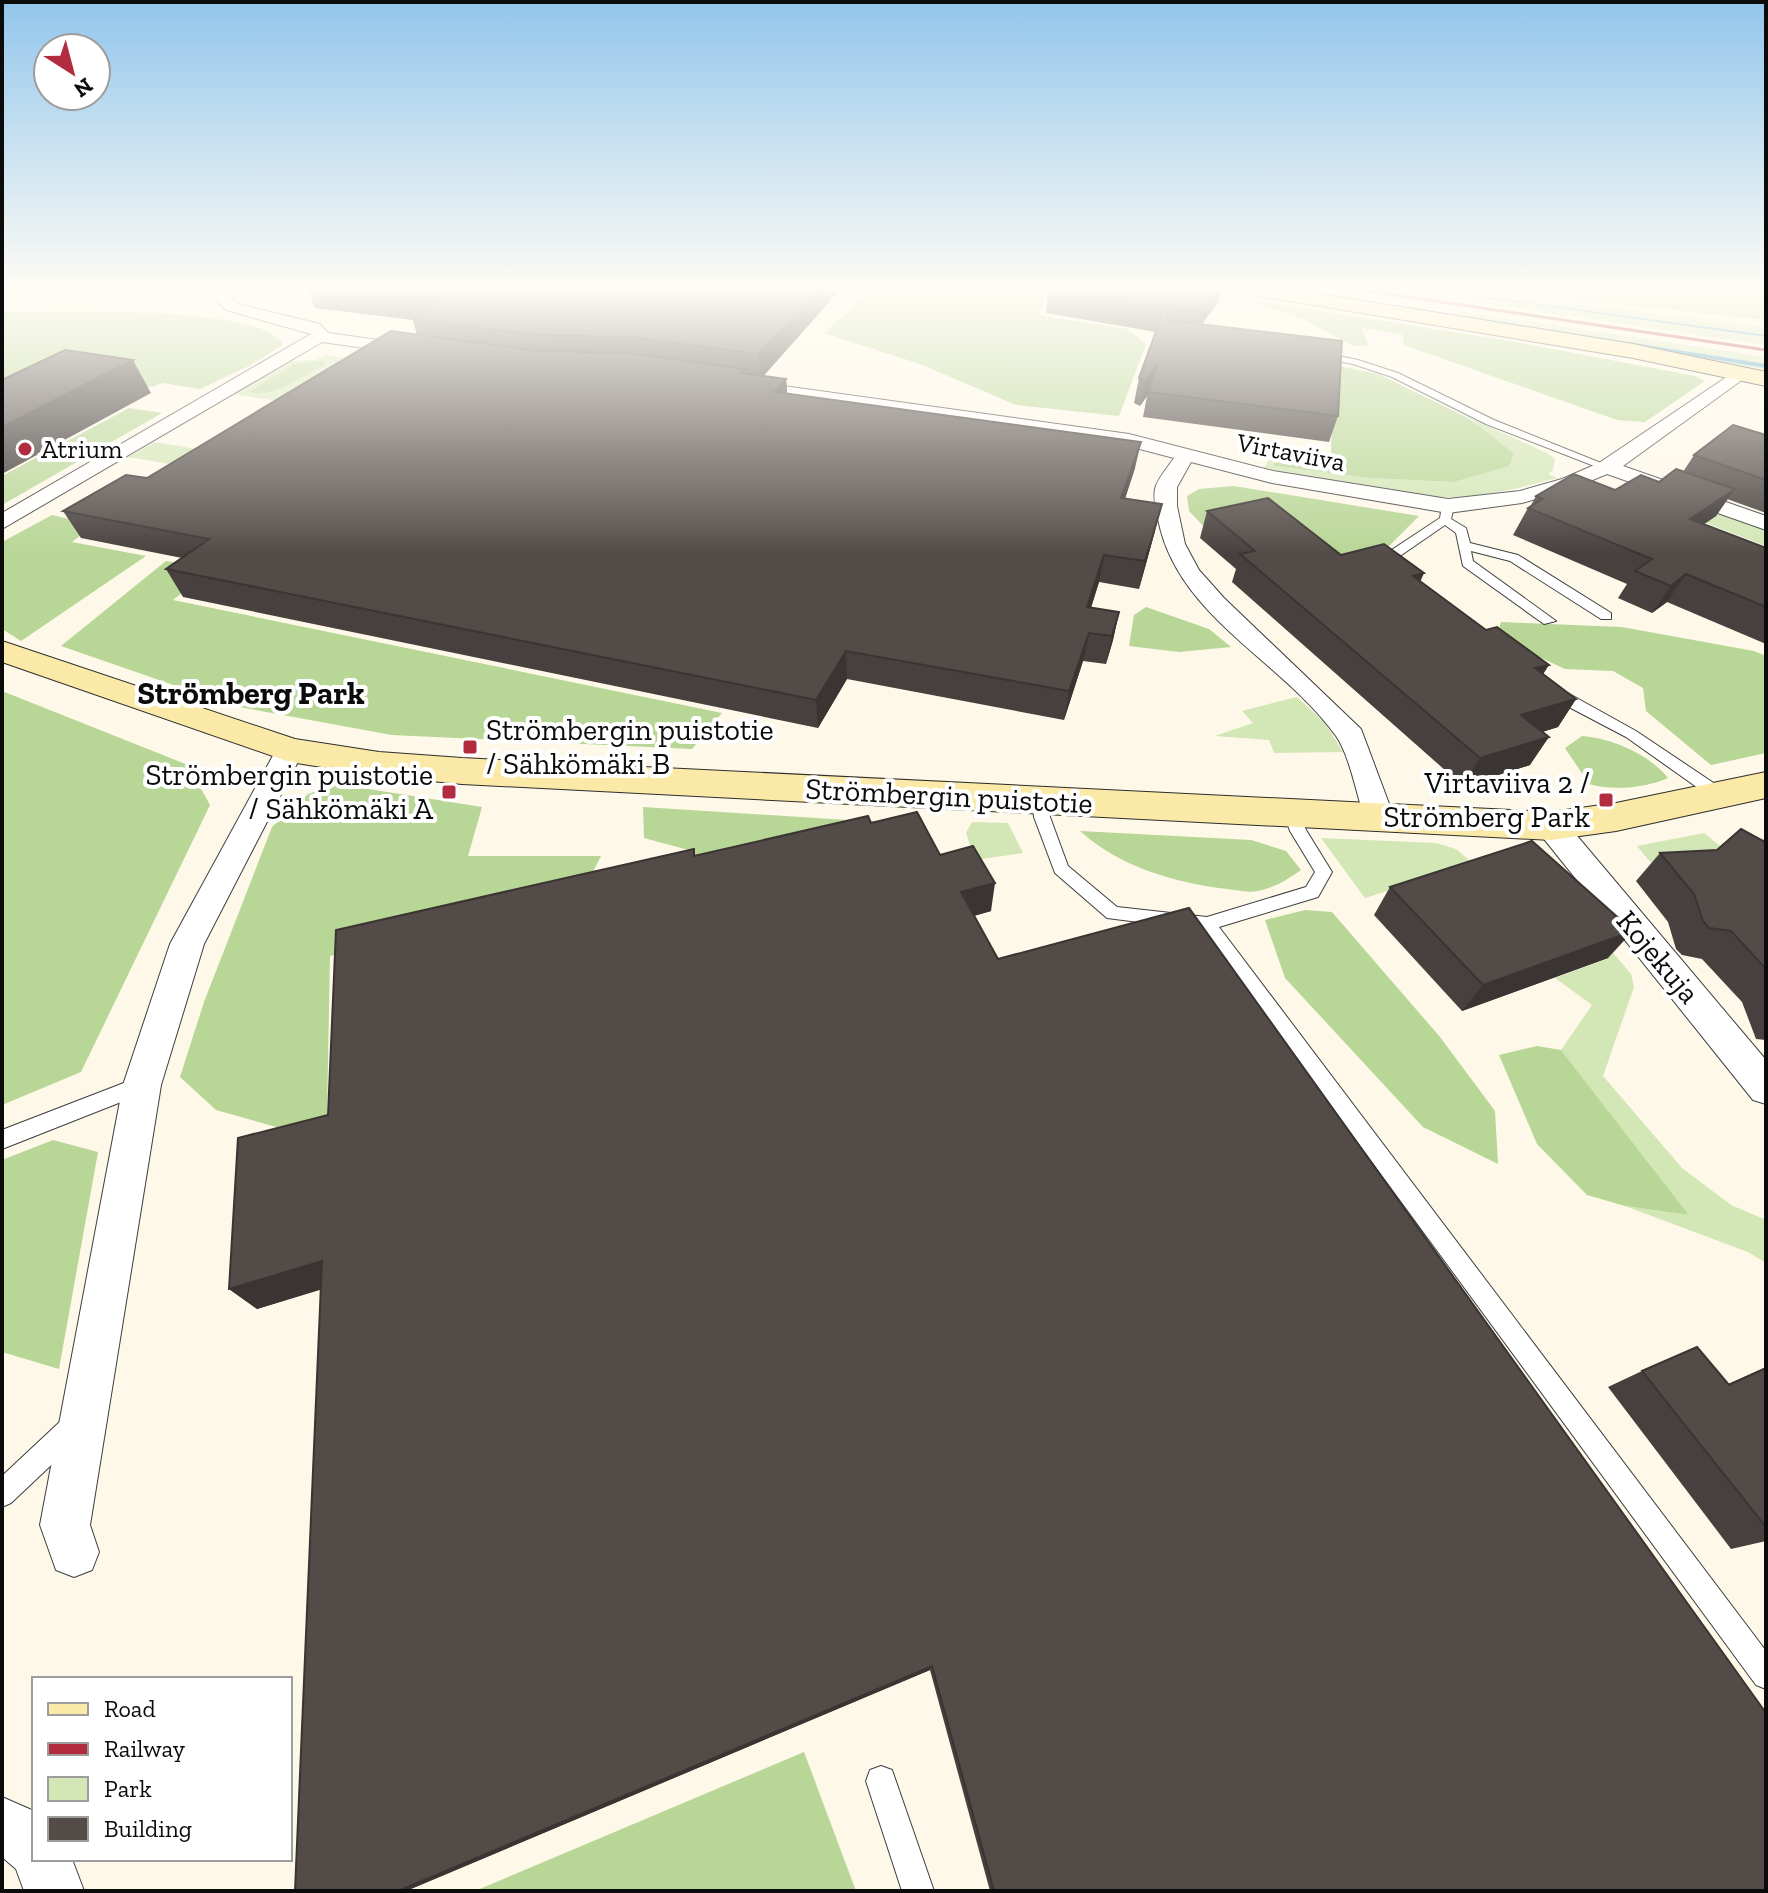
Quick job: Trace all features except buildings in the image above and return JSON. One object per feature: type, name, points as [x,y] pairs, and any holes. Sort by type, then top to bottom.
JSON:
[{"type":"street","points":[[2,522],[248,378]]},
{"type":"street","name":"Virtaviiva","points":[[722,383],[1129,440],[1272,477],[1447,513],[1522,497],[1569,483],[1606,467],[1632,452],[1733,378]]},
{"type":"street","points":[[1185,456],[1166,487],[1166,506],[1174,544],[1189,573],[1215,603],[1304,686],[1351,735],[1379,817]]},
{"type":"street","points":[[1606,467],[1766,523]]},
{"type":"street","name":"Strömbergin puistotie","points":[[2,651],[290,750],[379,764],[462,771],[1551,826],[1616,817],[1766,785]]},
{"type":"street","points":[[74,1552],[65,1525],[142,1085],[187,944],[290,750]]},
{"type":"street","name":"Kojekuja","points":[[1551,826],[1766,1088]]},
{"type":"street","points":[[2,1826],[29,1839],[32,1844]]},
{"type":"street","points":[[43,1861],[54,1891]]},
{"type":"lane","points":[[1402,378],[1490,422],[1606,467]]},
{"type":"lane","points":[[1404,576],[1390,566],[1394,554],[1447,513],[1462,531],[1467,563],[1549,621]]},
{"type":"lane","points":[[1464,545],[1514,558],[1606,616]]},
{"type":"lane","points":[[1548,685],[1572,703],[1631,734],[1721,796]]},
{"type":"lane","points":[[1040,800],[1042,817],[1061,869],[1113,913],[1207,924],[1312,892],[1324,872],[1298,831],[1292,813]]},
{"type":"lane","points":[[1207,924],[1766,1675]]},
{"type":"lane","points":[[2,1140],[142,1085]]},
{"type":"lane","points":[[2,1494],[84,1416]]},
{"type":"lane","points":[[881,1781],[918,1891]]},
{"type":"green space","points":[[2,378],[97,378],[2,416]]},
{"type":"green space","points":[[100,378],[223,378],[200,389],[163,383],[152,387]]},
{"type":"green space","points":[[261,378],[363,378],[318,407],[233,394]]},
{"type":"green space","points":[[271,378],[300,378],[268,392],[249,392]]},
{"type":"green space","points":[[954,378],[1133,378],[1119,416],[1016,405]]},
{"type":"green space","points":[[1334,378],[1387,378],[1478,425],[1514,454],[1509,466],[1453,482],[1369,478],[1274,466],[1274,451],[1331,453]]},
{"type":"green space","points":[[1499,378],[1700,378],[1705,381],[1645,422],[1617,420]]},
{"type":"green space","points":[[129,408],[162,413],[2,505],[2,476]]},
{"type":"green space","points":[[1450,409],[1547,453],[1555,459],[1553,470],[1548,474],[1557,478],[1519,488],[1454,497],[1359,487],[1264,468],[1274,451],[1275,466],[1369,478],[1453,482],[1478,425]]},
{"type":"green space","points":[[155,442],[213,452],[200,469],[128,457]]},
{"type":"green space","points":[[1234,486],[1419,516],[1387,548],[1353,567],[1209,532],[1189,511],[1187,496],[1199,489]]},
{"type":"green space","points":[[1631,494],[1725,514],[1766,531],[1766,546]]},
{"type":"green space","points":[[52,515],[94,525],[72,542],[146,556],[21,641],[2,629],[2,542]]},
{"type":"green space","points":[[166,561],[213,569],[173,600],[722,713],[692,749],[392,735],[234,706],[61,646]]},
{"type":"green space","points":[[1146,607],[1209,629],[1231,647],[1179,652],[1129,646],[1134,615]]},
{"type":"green space","points":[[1501,622],[1622,627],[1754,651],[1766,656],[1766,753],[1711,765],[1646,711],[1643,688],[1613,671],[1565,669],[1535,655],[1499,629]]},
{"type":"green space","points":[[2,691],[188,765],[210,805],[81,1072],[2,1105]]},
{"type":"green space","points":[[1297,697],[1325,723],[1343,752],[1274,753],[1269,740],[1215,736],[1253,723],[1242,711]]},
{"type":"green space","points":[[1582,736],[1629,749],[1651,762],[1668,778],[1629,787],[1589,784],[1565,748]]},
{"type":"green space","points":[[337,784],[482,807],[468,856],[601,856],[581,895],[330,956],[327,1115],[311,1137],[216,1110],[180,1077],[204,1002],[272,827],[308,794]]},
{"type":"green space","points":[[643,807],[893,823],[698,869],[692,851],[644,838]]},
{"type":"green space","points":[[972,822],[1008,823],[1023,853],[975,860],[966,833]]},
{"type":"green space","points":[[1080,831],[1251,840],[1286,851],[1301,870],[1280,883],[1257,891],[1207,886],[1148,871],[1112,854]]},
{"type":"green space","points":[[1704,833],[1725,850],[1651,863],[1637,846]]},
{"type":"green space","points":[[1321,838],[1436,843],[1456,849],[1474,864],[1365,898]]},
{"type":"green space","points":[[1305,910],[1332,912],[1440,1037],[1495,1111],[1498,1164],[1423,1127],[1285,978],[1265,920]]},
{"type":"green space","points":[[1598,935],[1631,974],[1634,987],[1603,1076],[1682,1168],[1731,1205],[1766,1220],[1766,1263],[1748,1252],[1625,1206],[1689,1215],[1561,1050],[1592,1005],[1555,978],[1607,959]]},
{"type":"green space","points":[[1537,1046],[1561,1050],[1689,1215],[1625,1206],[1587,1195],[1537,1144],[1499,1055]]},
{"type":"green space","points":[[53,1140],[98,1152],[59,1369],[2,1352],[2,1160]]},
{"type":"green space","points":[[804,1752],[856,1891],[475,1891]]},
{"type":"place","name":"Atrium","points":[[25,449]]},
{"type":"place","name":"Strömbergin puistotie / Sähkömäki B","points":[[470,747]]},
{"type":"place","name":"Strömbergin puistotie / Sähkömäki A","points":[[449,792]]},
{"type":"place","name":"Virtaviiva 2 / Strömberg Park","points":[[1606,800]]},
{"type":"district","name":"Strömberg Park","points":[[251,693]]}]
